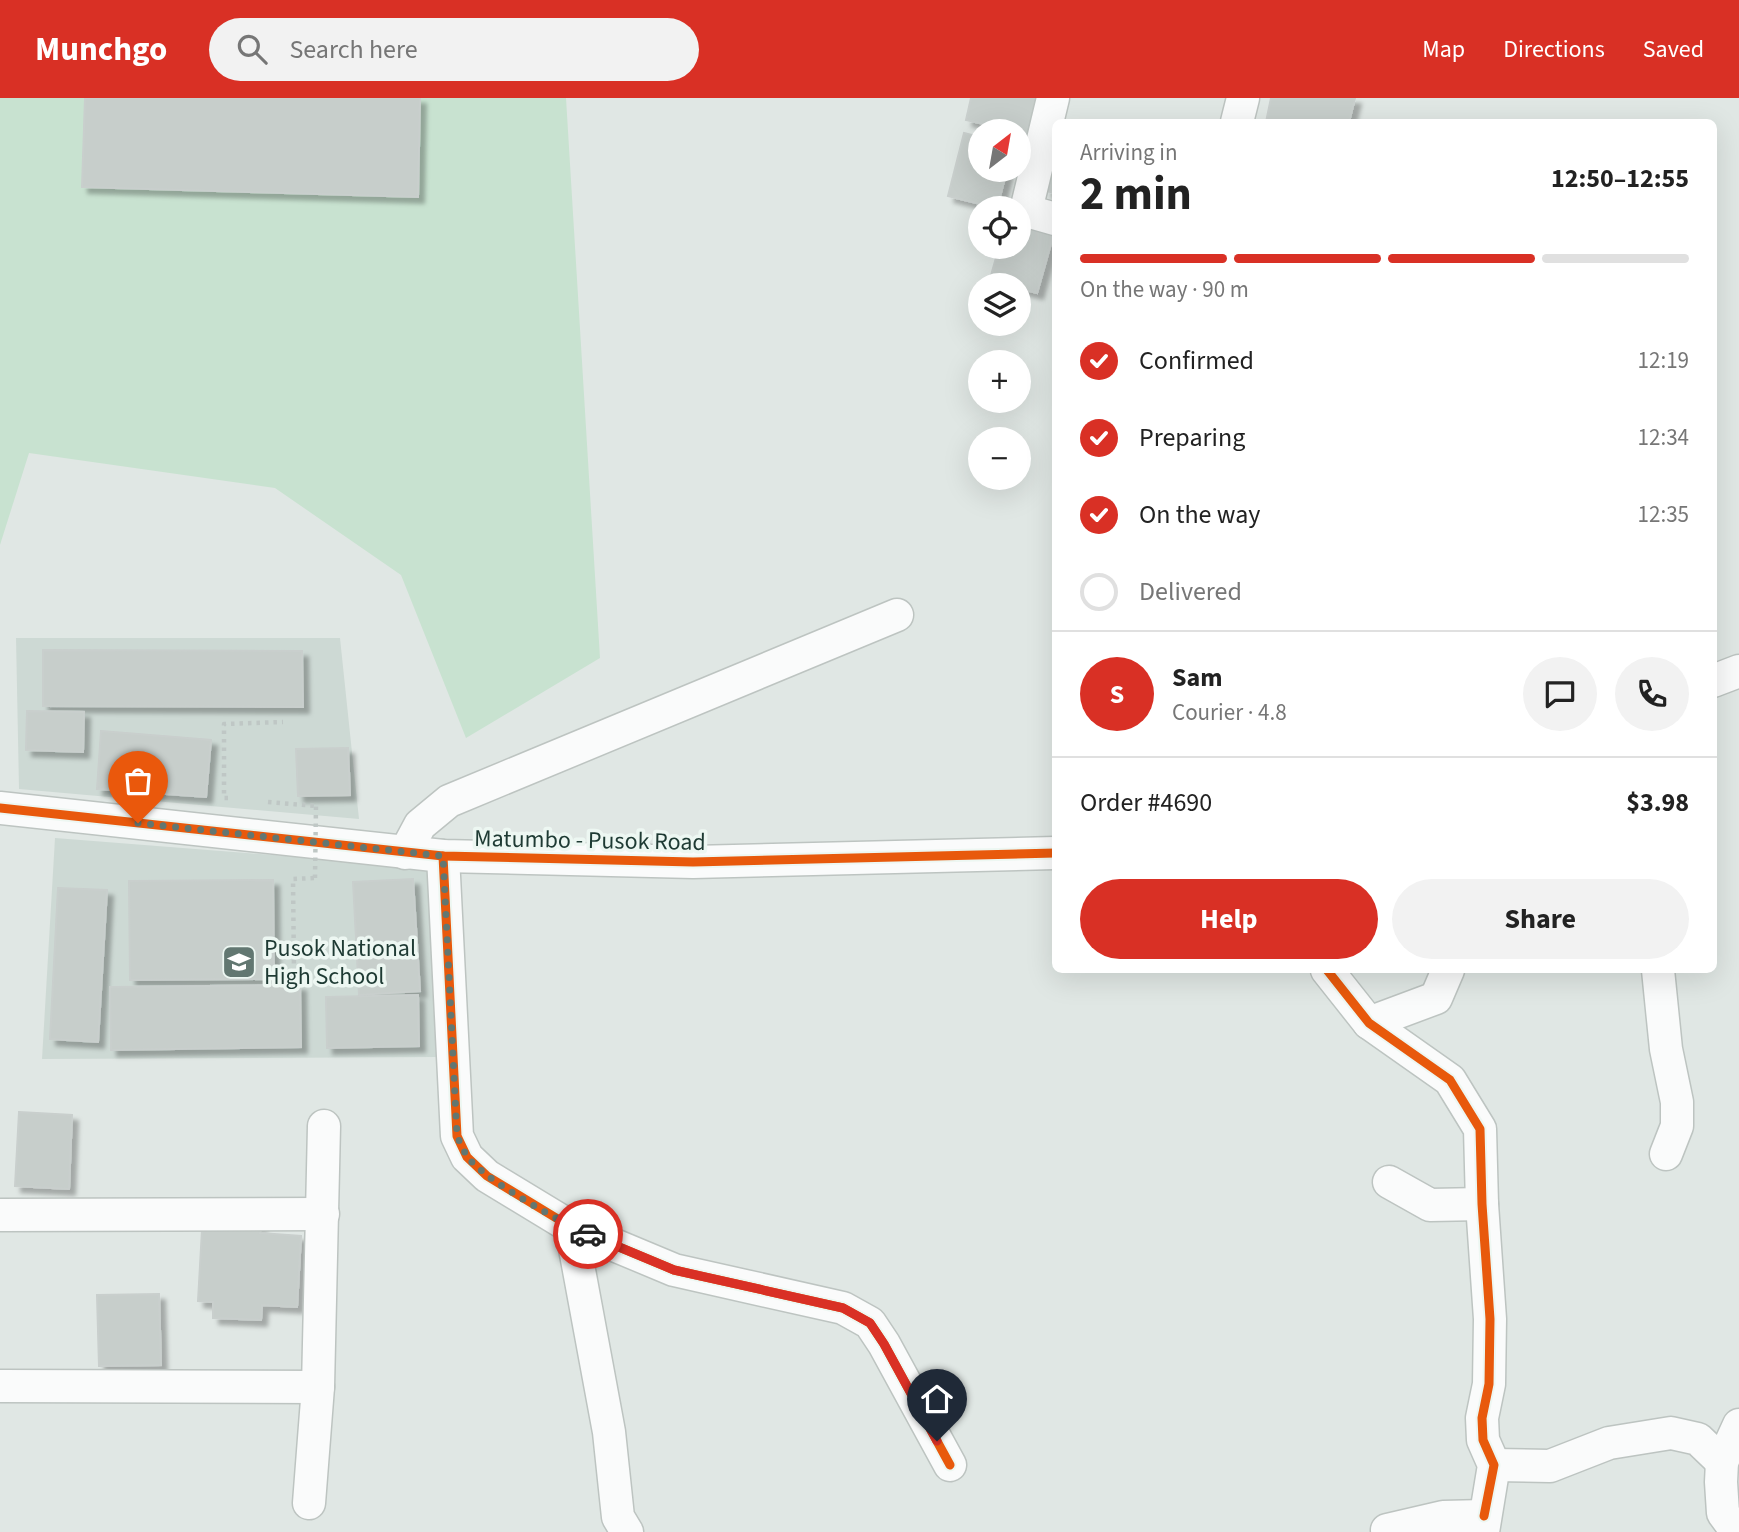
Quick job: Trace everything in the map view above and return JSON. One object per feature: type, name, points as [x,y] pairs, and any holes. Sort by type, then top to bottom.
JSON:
[{"type":"street","points":[[1052,218],[1034,213],[1028,202],[1053,98]]},
{"type":"street","points":[[1238,119],[1243,98]]},
{"type":"street","points":[[405,853],[420,825],[449,801],[897,615]]},
{"type":"street","points":[[1717,679],[1739,671]]},
{"type":"street","name":"Matumbo - Pusok Road","points":[[0,808],[443,856],[693,862],[1052,853]]},
{"type":"street","points":[[443,856],[457,1136],[467,1157],[487,1176],[571,1227],[674,1270],[843,1308],[870,1323],[950,1465]]},
{"type":"street","points":[[1329,973],[1369,1023],[1450,1080],[1480,1129],[1490,1320],[1489,1384],[1482,1418],[1483,1440],[1494,1465],[1484,1524],[1443,1517],[1387,1530]]},
{"type":"street","points":[[1369,1023],[1437,998],[1447,973]]},
{"type":"street","points":[[1658,973],[1666,1049],[1677,1102],[1677,1126],[1666,1154]]},
{"type":"street","points":[[309,1503],[318,1387],[324,1126]]},
{"type":"street","points":[[1389,1182],[1430,1205],[1482,1204]]},
{"type":"street","points":[[0,1215],[323,1214]]},
{"type":"street","points":[[571,1227],[609,1432],[618,1517],[627,1532]]},
{"type":"street","points":[[0,1386],[318,1387]]},
{"type":"street","points":[[1737,1532],[1723,1513],[1722,1462],[1739,1425]]},
{"type":"street","points":[[1494,1465],[1550,1466],[1609,1443],[1671,1433],[1698,1439],[1722,1462]]},
{"type":"path","points":[[236,799],[224,798],[224,724],[283,722]]},
{"type":"path","points":[[258,801],[316,806],[315,878],[293,879],[294,972]]},
{"type":"shaded area","points":[[16,638],[340,638],[359,819],[19,789]]},
{"type":"shaded area","name":"Pusok National High School","points":[[55,838],[427,867],[436,1057],[42,1059]]},
{"type":"green space","points":[[0,98],[566,98],[600,658],[466,738],[401,575],[275,488],[29,453],[0,545]]},
{"type":"building","points":[[85,98],[420,98],[418,197],[82,187]]},
{"type":"building","points":[[971,98],[1037,98],[1031,125],[1031,119],[966,120]]},
{"type":"building","points":[[1271,98],[1355,98],[1350,119],[1267,119]]},
{"type":"building","points":[[964,133],[968,134],[968,182],[1004,182],[1000,196],[968,196],[968,201],[948,196]]},
{"type":"building","points":[[1052,166],[1052,192],[1046,191]]},
{"type":"building","points":[[1031,227],[1052,232],[1037,293],[1031,291],[1031,273],[992,273],[996,259],[1031,259]]},
{"type":"building","points":[[43,650],[302,651],[303,707],[43,706]]},
{"type":"building","points":[[27,711],[84,712],[83,752],[26,750]]},
{"type":"building","points":[[101,731],[211,740],[206,797],[97,789]]},
{"type":"building","points":[[348,748],[350,795],[298,796],[296,749]]},
{"type":"building","points":[[413,879],[420,991],[359,995],[353,882]]},
{"type":"building","points":[[273,880],[274,979],[130,980],[129,881]]},
{"type":"building","points":[[58,888],[107,890],[98,1042],[50,1039]]},
{"type":"building","points":[[300,985],[301,1047],[111,1050],[110,987]]},
{"type":"building","points":[[418,995],[419,1046],[327,1048],[326,997]]},
{"type":"building","points":[[19,1112],[72,1115],[69,1189],[15,1186]]},
{"type":"building","points":[[234,1220],[261,1222],[260,1233],[301,1236],[297,1307],[262,1305],[261,1320],[213,1318],[213,1302],[198,1301],[202,1230],[234,1231]]},
{"type":"building","points":[[159,1294],[161,1365],[99,1366],[97,1295]]},
{"type":"cycle path","points":[[0,808],[443,856],[693,862],[1052,853]]},
{"type":"cycle path","points":[[443,856],[457,1136],[467,1157],[487,1176],[571,1227],[674,1270],[843,1308],[870,1323],[950,1465]]},
{"type":"cycle path","points":[[1329,973],[1369,1023],[1450,1080],[1480,1129],[1490,1319],[1489,1384],[1482,1418],[1483,1440],[1494,1465],[1484,1516]]},
{"type":"way so far","points":[[138,823],[443,856],[457,1136],[467,1157],[487,1176],[571,1227],[588,1234]]},
{"type":"place","name":"Pusok National High School","points":[[239,962]]},
{"type":"route","points":[[588,1234],[674,1270],[843,1308],[870,1323],[937,1441]]}]
